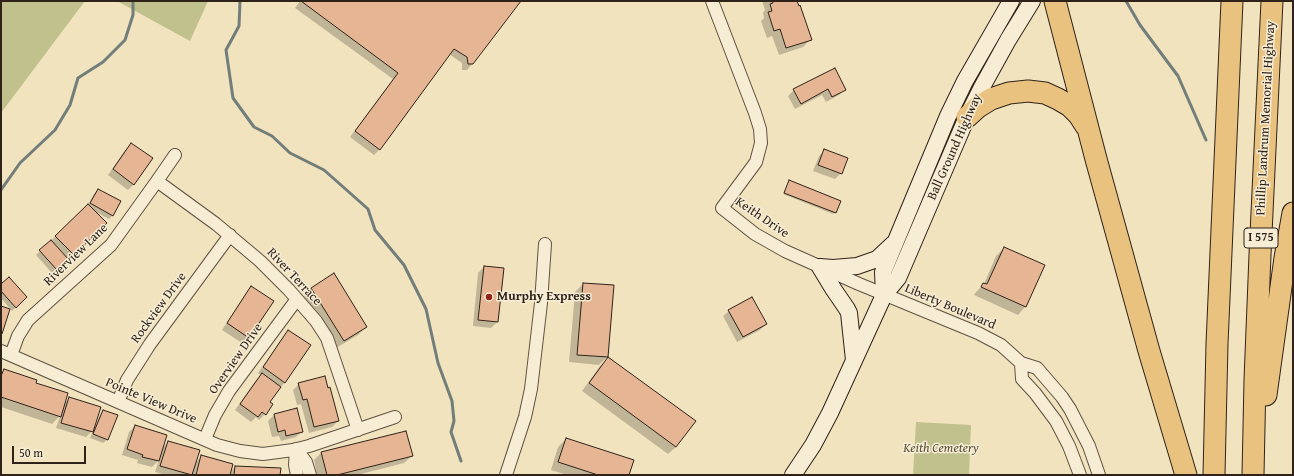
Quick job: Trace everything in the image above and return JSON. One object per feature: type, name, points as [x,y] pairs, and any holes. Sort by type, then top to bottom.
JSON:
[{"type":"highway","points":[[1055,1],[1088,129],[1147,343],[1186,475]]},
{"type":"highway","points":[[1214,475],[1217,336],[1232,1]]},
{"type":"highway","name":"Phillip Landrum Memorial Highway","points":[[1254,475],[1256,341],[1272,1]]},
{"type":"highway","points":[[966,117],[991,99],[1010,93],[1028,91],[1045,93],[1070,106],[1080,115],[1088,129]]},
{"type":"highway","points":[[1254,475],[1285,258],[1293,213]]},
{"type":"main road","name":"Ball Ground Highway","points":[[884,295],[884,272],[948,116],[965,81],[1011,1]]},
{"type":"main road","name":"Ball Ground Highway","points":[[792,475],[813,445],[830,413],[884,295],[898,278],[966,117],[992,68],[1032,1]]},
{"type":"main road","points":[[820,267],[845,268],[868,263],[885,253],[896,242]]},
{"type":"main road","points":[[820,267],[849,313],[854,360]]},
{"type":"street","name":"Keith Drive","points":[[712,1],[755,113],[760,129],[761,144],[756,162],[722,208],[755,234],[785,251],[884,295]]},
{"type":"street","name":"Riverview Lane","points":[[6,353],[28,320],[110,245],[158,181],[175,155]]},
{"type":"street","name":"River Terrace","points":[[158,181],[230,235],[266,266],[316,321],[327,338],[358,430]]},
{"type":"street","name":"Rockview Drive","points":[[118,402],[127,380],[150,344],[230,235]]},
{"type":"street","points":[[506,475],[527,410],[531,388],[541,303],[545,244]]},
{"type":"street","name":"Liberty Boulevard","points":[[884,295],[987,337],[1001,345],[1021,363],[1037,368],[1062,397],[1089,446],[1100,475]]},
{"type":"street","name":"Overview Drive","points":[[205,439],[215,415],[229,391],[297,299]]},
{"type":"street","name":"Pointe View Drive","points":[[6,353],[225,448],[254,453],[275,453],[309,446],[396,417]]},
{"type":"street","points":[[1021,363],[1022,380],[1035,393],[1056,421],[1072,451],[1080,475]]},
{"type":"street","points":[[296,449],[295,465],[297,475]]},
{"type":"street","points":[[296,449],[306,462],[310,475]]},
{"type":"green space","points":[[1,1],[85,1],[1,113]]},
{"type":"green space","points":[[117,1],[208,1],[190,41]]},
{"type":"green space","name":"Keith Cemetery","points":[[916,422],[971,425],[969,475],[913,475]]},
{"type":"building","points":[[301,1],[521,1],[473,64],[468,64],[467,57],[454,49],[380,150],[355,131],[398,73]]},
{"type":"building","points":[[772,1],[797,1],[799,6],[800,5],[812,40],[786,48],[780,29],[774,31],[768,12],[772,11],[770,4],[773,3]]},
{"type":"building","points":[[835,68],[846,90],[832,97],[828,89],[801,104],[793,89]]},
{"type":"building","points":[[131,143],[153,158],[134,185],[113,169]]},
{"type":"building","points":[[824,149],[848,158],[842,174],[818,165]]},
{"type":"building","points":[[789,180],[841,201],[836,213],[784,193]]},
{"type":"building","points":[[98,189],[121,201],[113,216],[90,203]]},
{"type":"building","points":[[88,204],[107,223],[74,255],[55,236]]},
{"type":"building","points":[[51,240],[69,260],[57,270],[39,250]]},
{"type":"building","points":[[1004,247],[1045,265],[1026,307],[981,287],[983,283],[987,284]]},
{"type":"building","points":[[484,266],[504,268],[498,322],[478,320]]},
{"type":"building","points":[[334,273],[367,327],[344,341],[311,288]]},
{"type":"building","points":[[9,277],[27,297],[16,308],[1,291],[1,284]]},
{"type":"building","points":[[583,283],[614,285],[608,357],[577,355]]},
{"type":"building","points":[[251,286],[274,301],[249,338],[227,323]]},
{"type":"building","points":[[752,297],[767,324],[743,337],[728,310]]},
{"type":"building","points":[[1,306],[10,309],[2,334],[1,333]]},
{"type":"building","points":[[288,330],[311,345],[285,383],[263,367]]},
{"type":"building","points":[[608,357],[696,421],[676,447],[589,383]]},
{"type":"building","points":[[4,369],[37,380],[36,383],[68,393],[61,417],[1,397],[1,376]]},
{"type":"building","points":[[262,373],[281,387],[270,402],[273,404],[266,415],[262,412],[258,417],[240,404]]},
{"type":"building","points":[[325,376],[328,388],[330,387],[339,421],[314,427],[307,399],[303,400],[298,383]]},
{"type":"building","points":[[69,397],[101,407],[93,432],[61,423]]},
{"type":"building","points":[[297,408],[303,432],[286,436],[285,430],[278,432],[274,414]]},
{"type":"building","points":[[103,410],[118,415],[108,440],[93,434]]},
{"type":"building","points":[[135,425],[167,435],[159,461],[142,457],[143,455],[127,449]]},
{"type":"building","points":[[406,431],[413,456],[337,475],[327,475],[321,452]]},
{"type":"building","points":[[566,438],[634,460],[629,475],[598,475],[558,462]]},
{"type":"building","points":[[168,441],[200,450],[192,475],[160,466]]},
{"type":"building","points":[[201,455],[233,464],[230,475],[196,475]]},
{"type":"building","points":[[235,466],[281,468],[280,475],[234,475]]},
{"type":"waterway","points":[[1,190],[20,163],[55,130],[70,105],[78,78],[103,62],[125,40],[133,15],[133,1]]},
{"type":"waterway","points":[[240,1],[239,26],[226,50],[233,98],[254,127],[272,136],[290,153],[324,170],[368,209],[375,230],[404,265],[426,309],[438,363],[452,401],[454,421],[451,432],[461,461]]},
{"type":"waterway","points":[[1126,1],[1140,25],[1178,76],[1206,140]]},
{"type":"place","name":"Murphy Express","points":[[489,297]]}]
